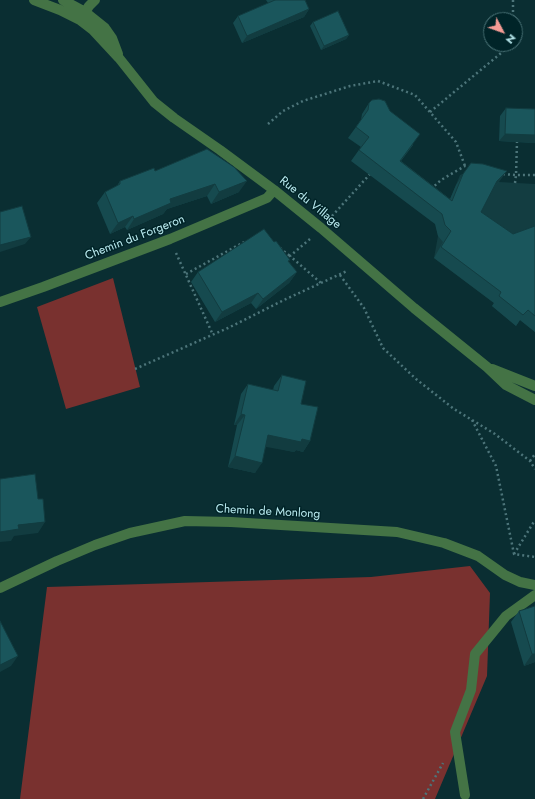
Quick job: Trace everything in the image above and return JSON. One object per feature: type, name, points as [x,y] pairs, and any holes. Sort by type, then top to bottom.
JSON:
[{"type":"street","name":"Rue du Village","points":[[34,0],[60,10],[83,16]]},
{"type":"street","name":"Rue du Village","points":[[63,0],[83,16],[93,30],[119,58],[154,102],[274,190],[321,228],[414,308],[487,366],[506,385],[535,400]]},
{"type":"street","points":[[83,16],[95,0]]},
{"type":"street","name":"Chemin du Forgeron","points":[[0,302],[44,287],[170,239],[267,198],[274,190]]},
{"type":"street","name":"Rue du Village","points":[[487,366],[535,386]]},
{"type":"street","name":"Chemin de Monlong","points":[[0,588],[95,545],[130,533],[185,521],[231,522],[397,532],[444,543],[458,548],[478,556],[505,575],[520,582],[535,585]]},
{"type":"street","points":[[466,795],[455,732],[471,690],[475,654],[506,616],[535,595]]},
{"type":"path","points":[[512,0],[513,12]]},
{"type":"path","points":[[430,112],[502,52]]},
{"type":"path","points":[[268,124],[283,111],[303,101],[350,86],[378,81],[415,95],[456,142],[465,166]]},
{"type":"path","points":[[515,183],[517,142]]},
{"type":"path","points":[[430,190],[441,180],[465,166],[472,168]]},
{"type":"path","points":[[321,228],[373,171]]},
{"type":"path","points":[[501,173],[535,175]]},
{"type":"path","points":[[170,239],[213,335]]},
{"type":"path","points":[[186,274],[248,240]]},
{"type":"path","points":[[290,256],[308,241]]},
{"type":"path","points":[[280,247],[322,283]]},
{"type":"path","points":[[135,369],[213,335],[340,275],[364,308],[383,348],[416,379],[454,409],[495,434],[530,461],[535,469]]},
{"type":"path","points":[[472,420],[496,466],[514,554]]},
{"type":"path","points":[[530,461],[535,454]]},
{"type":"path","points":[[514,554],[535,520]]},
{"type":"path","points":[[514,554],[535,557]]},
{"type":"path","points":[[423,799],[445,759]]},
{"type":"shaded area","points":[[468,172],[499,182],[535,184],[535,332],[520,320],[516,326],[492,306],[494,303],[434,258],[438,236],[436,227],[447,207],[460,175]]},
{"type":"shaded area","points":[[113,278],[140,387],[66,409],[37,307]]},
{"type":"shaded area","points":[[470,566],[490,593],[487,676],[435,799],[20,799],[47,587],[371,577]]},
{"type":"building","points":[[275,0],[305,0],[309,9],[247,36],[238,16]]},
{"type":"building","points":[[338,11],[349,35],[324,46],[313,22]]},
{"type":"building","points":[[379,99],[385,101],[390,111],[420,134],[400,161],[452,201],[463,174],[471,163],[483,164],[507,171],[497,181],[481,212],[513,234],[535,226],[535,316],[528,310],[523,315],[499,296],[501,292],[441,247],[451,231],[445,225],[442,214],[359,150],[369,137],[356,127],[368,110],[369,103],[372,100]]},
{"type":"building","points":[[506,108],[535,109],[535,135],[505,134]]},
{"type":"building","points":[[207,149],[234,167],[247,181],[219,192],[215,184],[170,199],[171,203],[134,219],[133,216],[118,223],[105,192],[120,184],[120,181],[154,168],[155,171]]},
{"type":"building","points":[[22,206],[31,237],[0,245],[0,212]]},
{"type":"building","points":[[264,229],[274,242],[276,241],[290,260],[288,261],[297,272],[263,299],[258,293],[222,312],[198,272]]},
{"type":"building","points":[[282,375],[306,381],[301,404],[318,407],[310,441],[302,439],[301,442],[268,435],[262,463],[235,456],[245,415],[241,414],[248,384],[278,391]]},
{"type":"building","points":[[35,474],[38,499],[43,499],[45,522],[18,525],[19,529],[0,532],[0,479]]},
{"type":"building","points":[[535,606],[535,654],[532,654],[519,611]]},
{"type":"building","points":[[0,621],[18,656],[0,665]]}]
